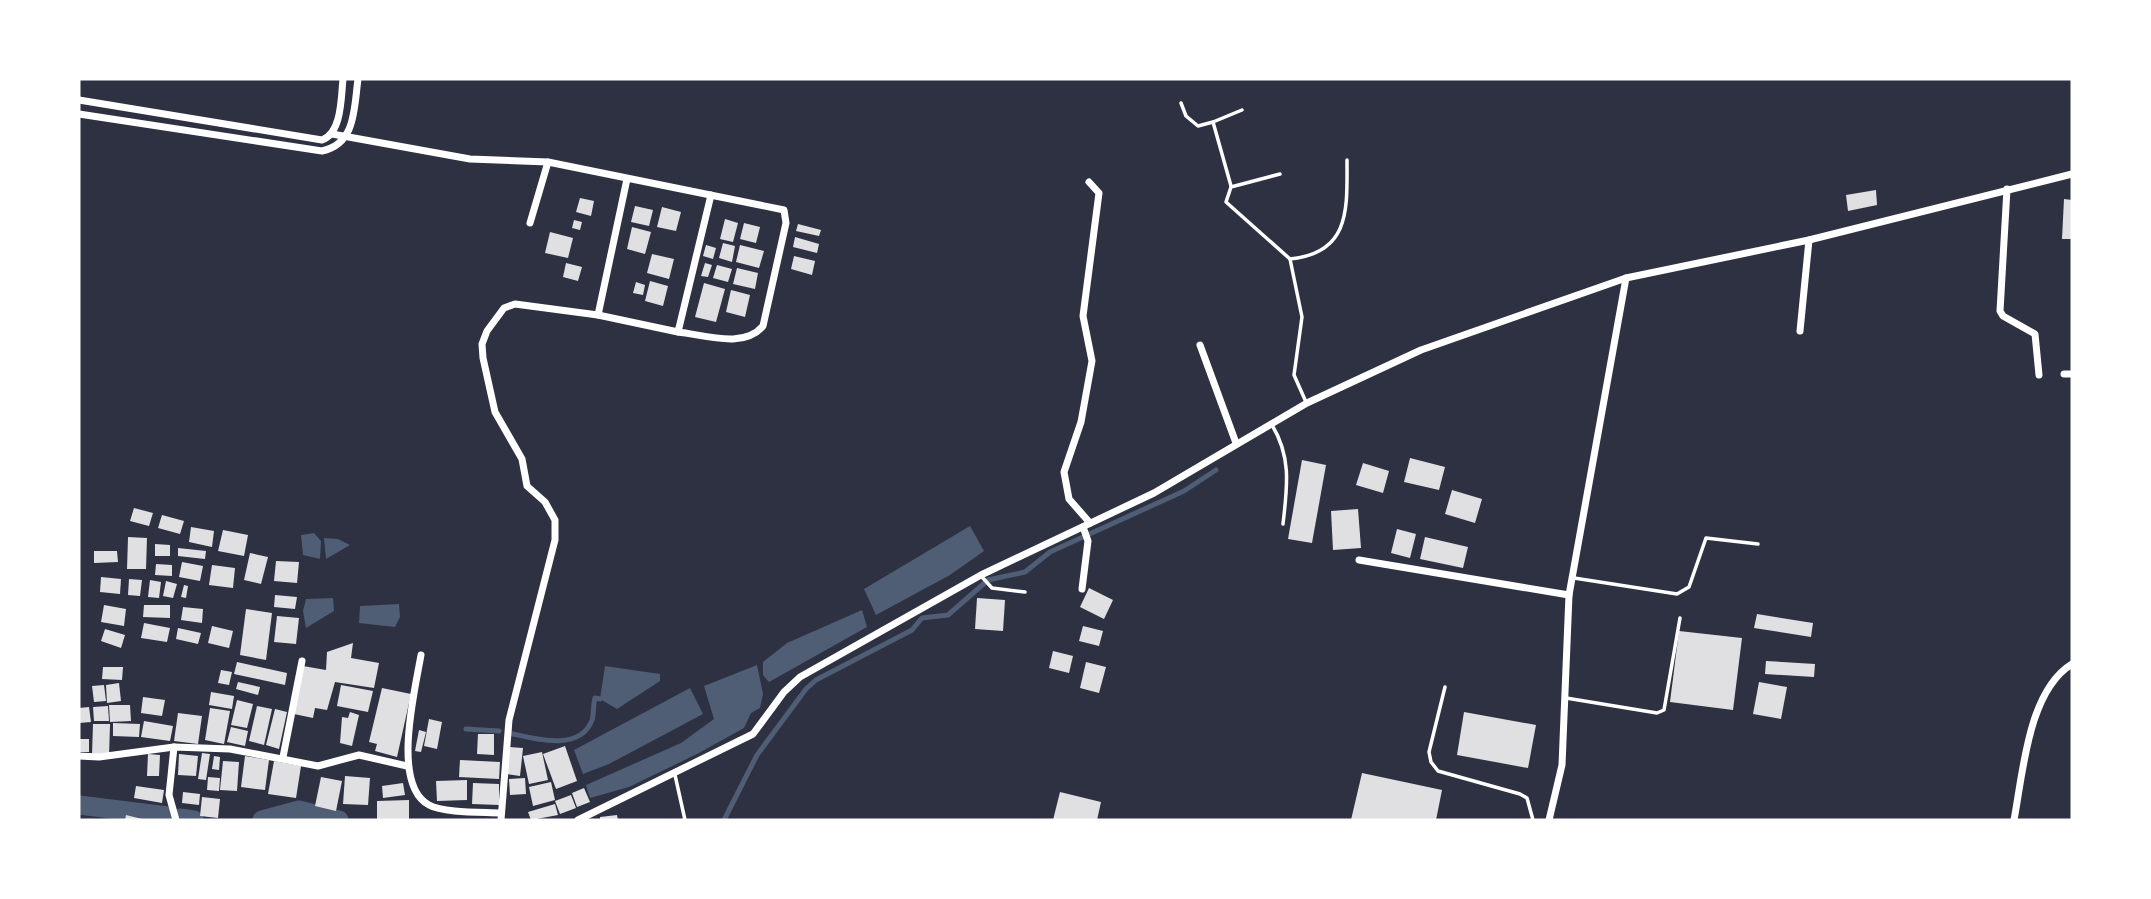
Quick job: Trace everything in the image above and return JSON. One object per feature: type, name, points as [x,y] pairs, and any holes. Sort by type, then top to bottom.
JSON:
[{"type":"street","points":[[332,134],[343,79]]},
{"type":"street","points":[[79,114],[322,151],[338,145],[347,137],[358,79]]},
{"type":"street","points":[[79,100],[322,140],[332,134],[470,159],[548,162],[784,210],[787,215],[763,326],[756,334],[744,340],[515,304],[504,308],[496,317],[482,344],[495,412],[522,459],[527,486],[545,502],[555,520],[555,540],[509,720],[501,817],[431,807],[418,797],[407,766],[421,655]]},
{"type":"street","points":[[530,223],[548,162]]},
{"type":"street","points":[[578,820],[676,775],[753,734],[784,692],[800,677],[982,578],[1194,472],[1236,443],[1307,403],[1421,350],[1626,278],[1809,240],[2072,174]]},
{"type":"street","points":[[598,316],[627,179]]},
{"type":"street","points":[[1083,589],[1088,541],[1086,527],[1069,499],[1064,472],[1081,422],[1092,360],[1083,316],[1099,193],[1090,182]]},
{"type":"street","points":[[2007,189],[2000,311],[2007,319],[2035,334],[2039,375]]},
{"type":"street","points":[[678,331],[711,195]]},
{"type":"street","points":[[1800,331],[1809,240]]},
{"type":"street","points":[[1549,820],[1562,765],[1569,595],[1626,278]]},
{"type":"street","points":[[1200,345],[1236,443]]},
{"type":"street","points":[[1359,560],[1569,595]]},
{"type":"street","points":[[283,757],[302,661]]},
{"type":"street","points":[[2014,820],[2034,721],[2056,677],[2072,664]]},
{"type":"street","points":[[79,756],[99,757],[174,747],[230,749],[283,757],[318,766],[359,755],[407,766]]},
{"type":"street","points":[[174,747],[169,795],[176,820]]},
{"type":"lane","points":[[1181,103],[1186,117],[1198,126],[1242,110]]},
{"type":"lane","points":[[1213,122],[1231,187],[1226,202],[1290,259],[1302,317],[1294,374],[1307,403]]},
{"type":"lane","points":[[1290,259],[1308,257],[1321,251],[1345,222],[1347,160]]},
{"type":"lane","points":[[1231,187],[1280,174]]},
{"type":"lane","points":[[1271,424],[1286,455],[1289,475],[1283,524]]},
{"type":"lane","points":[[1573,578],[1677,594],[1689,587],[1706,538],[1758,544]]},
{"type":"lane","points":[[982,578],[990,587],[1025,592]]},
{"type":"lane","points":[[1566,698],[1657,713],[1664,710],[1680,618]]},
{"type":"lane","points":[[1445,687],[1429,752],[1431,762],[1438,771],[1520,794],[1527,798],[1533,820]]},
{"type":"lane","points":[[676,775],[685,820]]},
{"type":"water","points":[[970,526],[984,551],[950,575],[876,615],[864,589]]},
{"type":"water","points":[[314,533],[321,541],[320,559],[303,555],[301,535]]},
{"type":"water","points":[[324,538],[338,539],[350,545],[326,559]]},
{"type":"water","points":[[333,598],[334,611],[306,628],[303,611],[306,599]]},
{"type":"water","points":[[399,604],[400,617],[395,627],[359,623],[360,606]]},
{"type":"water","points":[[862,610],[867,627],[769,682],[763,675],[763,662],[787,643]]},
{"type":"water","points":[[757,665],[763,694],[760,708],[751,713],[744,728],[629,787],[590,798],[586,785],[681,743],[714,719],[704,686]]},
{"type":"water","points":[[605,666],[660,674],[660,681],[617,709],[600,699]]},
{"type":"water","points":[[690,688],[703,714],[609,764],[583,774],[574,750]]},
{"type":"building","points":[[1876,190],[1877,205],[1848,211],[1846,195]]},
{"type":"building","points":[[580,198],[594,201],[591,216],[576,212]]},
{"type":"building","points":[[2064,199],[2072,200],[2072,239],[2062,239]]},
{"type":"building","points":[[635,206],[653,210],[649,226],[631,222]]},
{"type":"building","points":[[662,207],[681,212],[676,231],[657,227]]},
{"type":"building","points":[[725,219],[738,223],[733,242],[720,239]]},
{"type":"building","points":[[574,220],[582,222],[580,230],[572,228]]},
{"type":"building","points":[[744,223],[760,227],[756,243],[740,239]]},
{"type":"building","points":[[798,224],[821,230],[819,236],[796,231]]},
{"type":"building","points":[[632,227],[651,232],[645,254],[627,249]]},
{"type":"building","points":[[550,232],[573,238],[568,258],[545,253]]},
{"type":"building","points":[[795,237],[819,244],[817,253],[793,247]]},
{"type":"building","points":[[723,243],[735,246],[732,262],[719,258]]},
{"type":"building","points":[[706,245],[716,248],[713,259],[703,256]]},
{"type":"building","points":[[740,245],[764,251],[759,268],[736,262]]},
{"type":"building","points":[[652,254],[674,259],[669,279],[647,273]]},
{"type":"building","points":[[794,256],[815,261],[812,275],[791,269]]},
{"type":"building","points":[[566,263],[582,267],[578,281],[563,277]]},
{"type":"building","points":[[705,263],[712,265],[708,277],[701,276]]},
{"type":"building","points":[[717,265],[732,269],[728,282],[713,278]]},
{"type":"building","points":[[737,268],[758,273],[755,289],[733,284]]},
{"type":"building","points":[[650,281],[668,286],[663,306],[645,301]]},
{"type":"building","points":[[636,282],[645,285],[643,295],[633,293]]},
{"type":"building","points":[[704,283],[725,289],[716,322],[695,317]]},
{"type":"building","points":[[731,290],[750,295],[745,317],[726,312]]},
{"type":"building","points":[[1410,458],[1445,467],[1439,490],[1404,482]]},
{"type":"building","points":[[1302,460],[1326,465],[1312,543],[1288,539]]},
{"type":"building","points":[[1363,463],[1389,471],[1383,493],[1356,485]]},
{"type":"building","points":[[1452,490],[1482,499],[1475,523],[1445,514]]},
{"type":"building","points":[[134,508],[153,513],[149,526],[130,521]]},
{"type":"building","points":[[1358,509],[1361,548],[1333,550],[1331,511]]},
{"type":"building","points":[[162,515],[184,521],[180,534],[158,528]]},
{"type":"building","points":[[191,527],[214,531],[212,547],[189,542]]},
{"type":"building","points":[[1397,529],[1416,534],[1410,558],[1391,553]]},
{"type":"building","points":[[223,530],[248,535],[244,556],[218,551]]},
{"type":"building","points":[[128,537],[147,538],[146,569],[127,569]]},
{"type":"building","points":[[1425,537],[1468,547],[1463,568],[1420,559]]},
{"type":"building","points":[[155,544],[170,545],[170,556],[155,556]]},
{"type":"building","points":[[178,548],[206,551],[205,559],[178,556]]},
{"type":"building","points":[[94,551],[117,551],[118,562],[94,563]]},
{"type":"building","points":[[250,553],[268,557],[261,584],[244,580]]},
{"type":"building","points":[[276,561],[299,562],[297,583],[274,581]]},
{"type":"building","points":[[182,562],[203,566],[200,581],[179,577]]},
{"type":"building","points":[[156,564],[172,565],[172,576],[155,575]]},
{"type":"building","points":[[212,565],[235,568],[233,588],[209,585]]},
{"type":"building","points":[[101,577],[121,579],[120,594],[100,592]]},
{"type":"building","points":[[129,579],[142,580],[140,596],[128,595]]},
{"type":"building","points":[[150,580],[161,582],[159,598],[148,597]]},
{"type":"building","points":[[166,581],[177,584],[173,598],[163,596]]},
{"type":"building","points":[[184,585],[188,586],[186,598],[181,597]]},
{"type":"building","points":[[1089,588],[1113,600],[1104,619],[1080,607]]},
{"type":"building","points":[[275,595],[297,597],[295,609],[274,607]]},
{"type":"building","points":[[977,598],[1005,600],[1003,631],[975,629]]},
{"type":"building","points":[[104,605],[126,609],[124,626],[101,622]]},
{"type":"building","points":[[144,605],[170,605],[170,618],[143,617]]},
{"type":"building","points":[[183,607],[203,609],[202,623],[181,620]]},
{"type":"building","points":[[246,609],[272,613],[266,660],[240,655]]},
{"type":"building","points":[[1757,614],[1813,623],[1811,637],[1754,628]]},
{"type":"building","points":[[277,616],[299,618],[296,644],[274,642]]},
{"type":"building","points":[[144,623],[170,628],[167,642],[141,638]]},
{"type":"building","points":[[212,626],[233,631],[229,648],[208,643]]},
{"type":"building","points":[[1083,626],[1103,631],[1099,646],[1079,641]]},
{"type":"building","points":[[178,628],[201,633],[198,644],[176,639]]},
{"type":"building","points":[[105,629],[125,635],[121,648],[101,641]]},
{"type":"building","points":[[1679,631],[1742,638],[1733,710],[1670,702]]},
{"type":"building","points":[[353,643],[351,658],[379,663],[374,688],[335,682],[327,710],[315,708],[313,718],[294,714],[303,666],[326,670],[327,652]]},
{"type":"building","points":[[1053,651],[1073,656],[1069,673],[1049,668]]},
{"type":"building","points":[[1766,661],[1815,664],[1814,677],[1765,674]]},
{"type":"building","points":[[237,662],[287,673],[285,685],[234,674]]},
{"type":"building","points":[[1086,662],[1106,667],[1099,693],[1080,688]]},
{"type":"building","points":[[103,667],[123,667],[122,680],[102,679]]},
{"type":"building","points":[[221,670],[232,672],[229,685],[218,683]]},
{"type":"building","points":[[238,682],[260,687],[258,695],[236,689]]},
{"type":"building","points":[[1759,682],[1787,687],[1781,719],[1753,714]]},
{"type":"building","points":[[119,683],[121,701],[107,703],[106,685]]},
{"type":"building","points":[[104,685],[106,701],[94,702],[92,686]]},
{"type":"building","points":[[341,685],[373,691],[368,712],[337,706]]},
{"type":"building","points":[[382,688],[411,694],[397,757],[375,751],[377,744],[369,742]]},
{"type":"building","points":[[211,692],[234,696],[232,709],[209,705]]},
{"type":"building","points":[[143,697],[165,700],[162,716],[141,713]]},
{"type":"building","points":[[237,700],[253,704],[247,728],[231,725]]},
{"type":"building","points":[[109,705],[130,705],[131,721],[110,722]]},
{"type":"building","points":[[108,706],[109,721],[94,721],[93,707]]},
{"type":"building","points":[[257,706],[272,709],[264,745],[249,741]]},
{"type":"building","points":[[89,707],[91,722],[79,723],[79,708]]},
{"type":"building","points":[[210,708],[230,711],[224,744],[205,740]]},
{"type":"building","points":[[275,709],[287,712],[279,749],[266,745]]},
{"type":"building","points":[[350,712],[359,715],[352,746],[340,743],[342,717],[348,718]]},
{"type":"building","points":[[1464,712],[1536,725],[1528,768],[1457,755]]},
{"type":"building","points":[[178,713],[202,716],[198,744],[174,741]]},
{"type":"building","points":[[429,719],[442,722],[437,749],[424,746]]},
{"type":"building","points":[[144,721],[173,726],[170,741],[141,737]]},
{"type":"building","points":[[113,723],[140,724],[139,737],[113,736]]},
{"type":"building","points":[[93,724],[110,724],[109,756],[92,755]]},
{"type":"building","points":[[231,727],[248,731],[245,746],[227,742]]},
{"type":"building","points":[[419,730],[426,732],[421,752],[415,751]]},
{"type":"building","points":[[478,734],[494,734],[494,755],[477,754]]},
{"type":"building","points":[[79,739],[89,739],[89,752],[79,752]]},
{"type":"building","points":[[565,746],[577,781],[556,789],[543,754]]},
{"type":"building","points":[[509,747],[523,748],[520,776],[506,774]]},
{"type":"building","points":[[542,752],[548,780],[529,784],[523,756]]},
{"type":"building","points":[[202,753],[210,754],[206,780],[198,779]]},
{"type":"building","points":[[148,754],[160,755],[159,776],[147,776]]},
{"type":"building","points":[[179,754],[198,756],[196,776],[178,775]]},
{"type":"building","points":[[214,756],[220,757],[219,770],[212,769]]},
{"type":"building","points":[[245,756],[269,760],[265,790],[241,787]]},
{"type":"building","points":[[460,760],[500,762],[499,779],[459,777]]},
{"type":"building","points":[[223,761],[239,762],[237,791],[220,790]]},
{"type":"building","points":[[274,761],[301,766],[296,798],[268,794]]},
{"type":"building","points":[[1362,773],[1442,790],[1436,820],[1351,820]]},
{"type":"building","points":[[345,776],[370,778],[368,805],[343,804]]},
{"type":"building","points":[[208,777],[220,778],[219,791],[207,790]]},
{"type":"building","points":[[321,777],[342,781],[336,811],[315,806]]},
{"type":"building","points":[[525,778],[526,794],[510,795],[509,779]]},
{"type":"building","points":[[467,780],[467,800],[437,801],[436,781]]},
{"type":"building","points":[[551,782],[555,800],[533,806],[529,787]]},
{"type":"building","points":[[403,783],[405,795],[383,798],[382,786]]},
{"type":"building","points":[[473,783],[499,784],[499,805],[472,804]]},
{"type":"building","points":[[136,786],[164,790],[162,803],[134,798]]},
{"type":"building","points":[[584,788],[590,802],[577,807],[572,793]]},
{"type":"building","points":[[183,792],[200,794],[199,805],[182,803]]},
{"type":"building","points":[[1060,792],[1101,802],[1097,820],[1053,820]]},
{"type":"building","points":[[571,795],[576,808],[560,814],[555,801]]},
{"type":"building","points":[[202,797],[220,799],[218,818],[200,816]]},
{"type":"building","points":[[409,800],[409,820],[377,820],[377,801]]},
{"type":"building","points":[[555,804],[558,815],[531,820],[528,812]]},
{"type":"building","points":[[126,815],[142,819],[125,820]]},
{"type":"building","points":[[617,815],[618,820],[600,820],[600,817]]},
{"type":"waterway","points":[[724,820],[757,755],[806,689],[816,680],[912,630],[922,618],[948,615],[988,580],[1025,572],[1050,552],[1184,491],[1216,470]]},
{"type":"waterway","points":[[509,733],[555,741],[577,737],[586,730],[592,720],[595,698],[600,699]]},
{"type":"waterway","points":[[466,729],[499,731]]},
{"type":"waterway","points":[[79,805],[168,816]]},
{"type":"waterway","points":[[262,820],[299,810],[339,820]]},
{"type":"waterway","points":[[180,818],[194,820]]}]
